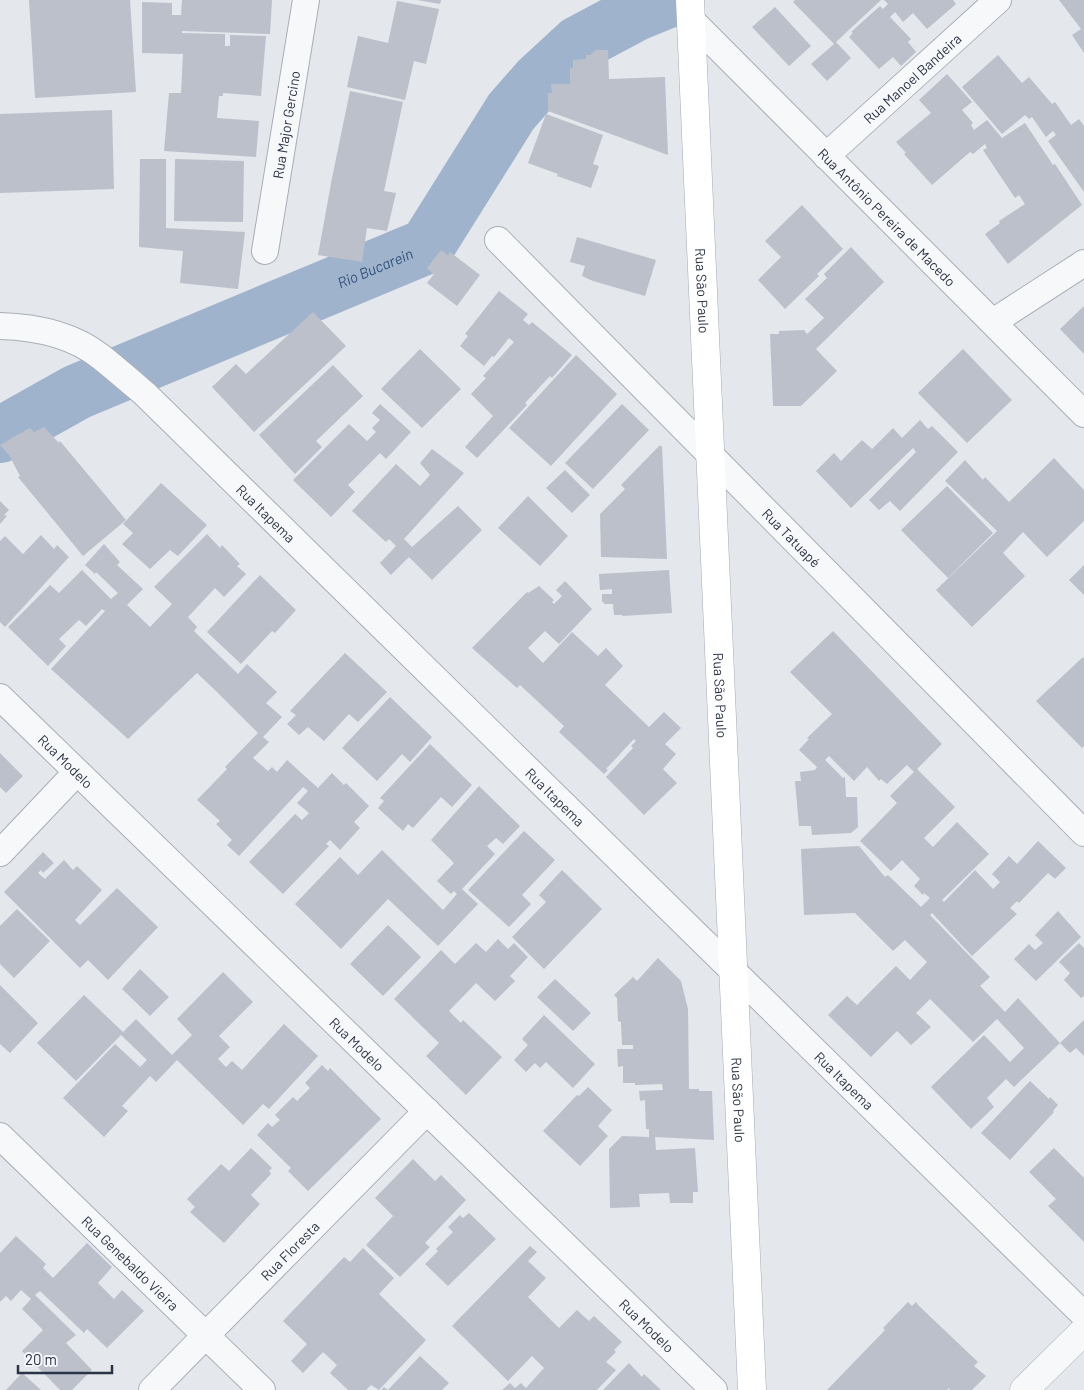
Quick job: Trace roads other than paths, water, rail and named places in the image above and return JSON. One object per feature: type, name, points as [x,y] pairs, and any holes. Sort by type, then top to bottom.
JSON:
[{"type":"main road","name":"Rua São Paulo","points":[[690,10],[752,1390]]},
{"type":"street","name":"Rua Major Gercino","points":[[265,251],[306,0]]},
{"type":"street","name":"Rua Manoel Bandeira","points":[[826,156],[998,0]]},
{"type":"street","name":"Rua Antônio Pereira de Macedo","points":[[690,10],[826,156],[1084,414]]},
{"type":"street","name":"Rua Tatuapé","points":[[498,240],[1084,833]]},
{"type":"street","points":[[993,322],[1084,263]]},
{"type":"street","name":"Rua Itapema","points":[[0,326],[42,330],[74,340],[100,356],[145,394],[1084,1316]]},
{"type":"street","name":"Rua Modelo","points":[[0,697],[714,1390]]},
{"type":"street","points":[[0,853],[77,772]]},
{"type":"street","name":"Rua Floresta","points":[[152,1390],[205,1334],[427,1111]]},
{"type":"street","name":"Rua Genebaldo Vieira","points":[[0,1136],[262,1390]]},
{"type":"street","points":[[1024,1390],[1084,1331]]},
{"type":"waterway","name":"Rio Bucarein","points":[[0,435],[77,392],[427,246],[511,112],[539,80],[578,44],[636,13],[668,0]]}]
